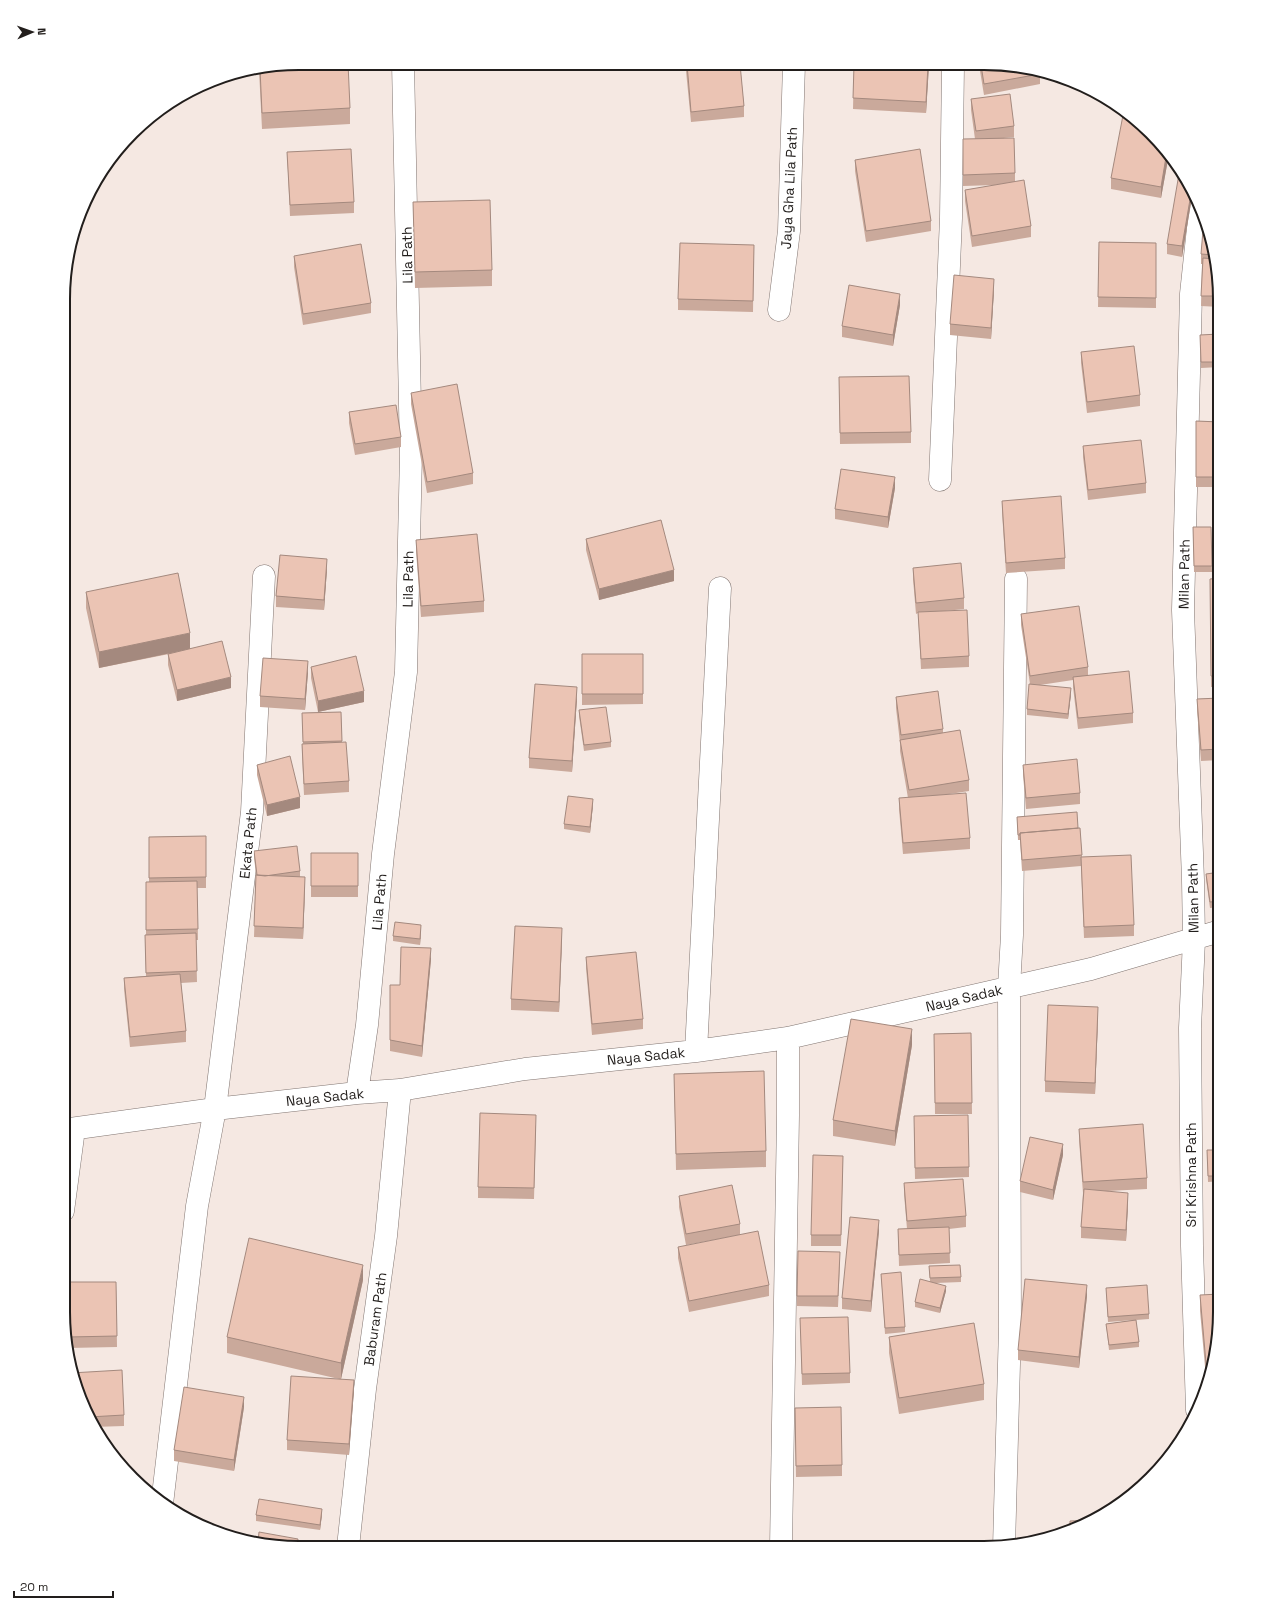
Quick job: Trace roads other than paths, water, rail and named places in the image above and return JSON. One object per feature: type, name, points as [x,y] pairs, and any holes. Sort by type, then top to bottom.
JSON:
[{"type":"street","name":"Lila Path","points":[[358,1093],[367,1025],[383,854],[406,672],[411,454],[403,70]]},
{"type":"street","name":"Jaya Gha Lila Path","points":[[780,310],[789,231],[794,70]]},
{"type":"street","points":[[940,480],[951,218],[953,70]]},
{"type":"street","name":"Milan Path","points":[[1194,940],[1183,610],[1191,294],[1199,219]]},
{"type":"street","name":"Ekata Path","points":[[163,1496],[197,1206],[215,1109],[252,812],[264,576]]},
{"type":"street","points":[[1004,1540],[1010,1319],[1009,988],[1012,935],[1016,579]]},
{"type":"street","points":[[696,1051],[720,588]]},
{"type":"street","name":"Naya Sadak","points":[[70,1130],[215,1109],[358,1093],[400,1090],[525,1069],[696,1051],[788,1038],[1091,968],[1213,933]]},
{"type":"street","name":"Sri Krishna Path","points":[[1194,940],[1190,1036],[1192,1246],[1197,1365],[1196,1399]]},
{"type":"street","points":[[781,1541],[788,1038]]},
{"type":"street","name":"Baburam Path","points":[[349,1541],[365,1389],[386,1236],[400,1090]]}]
